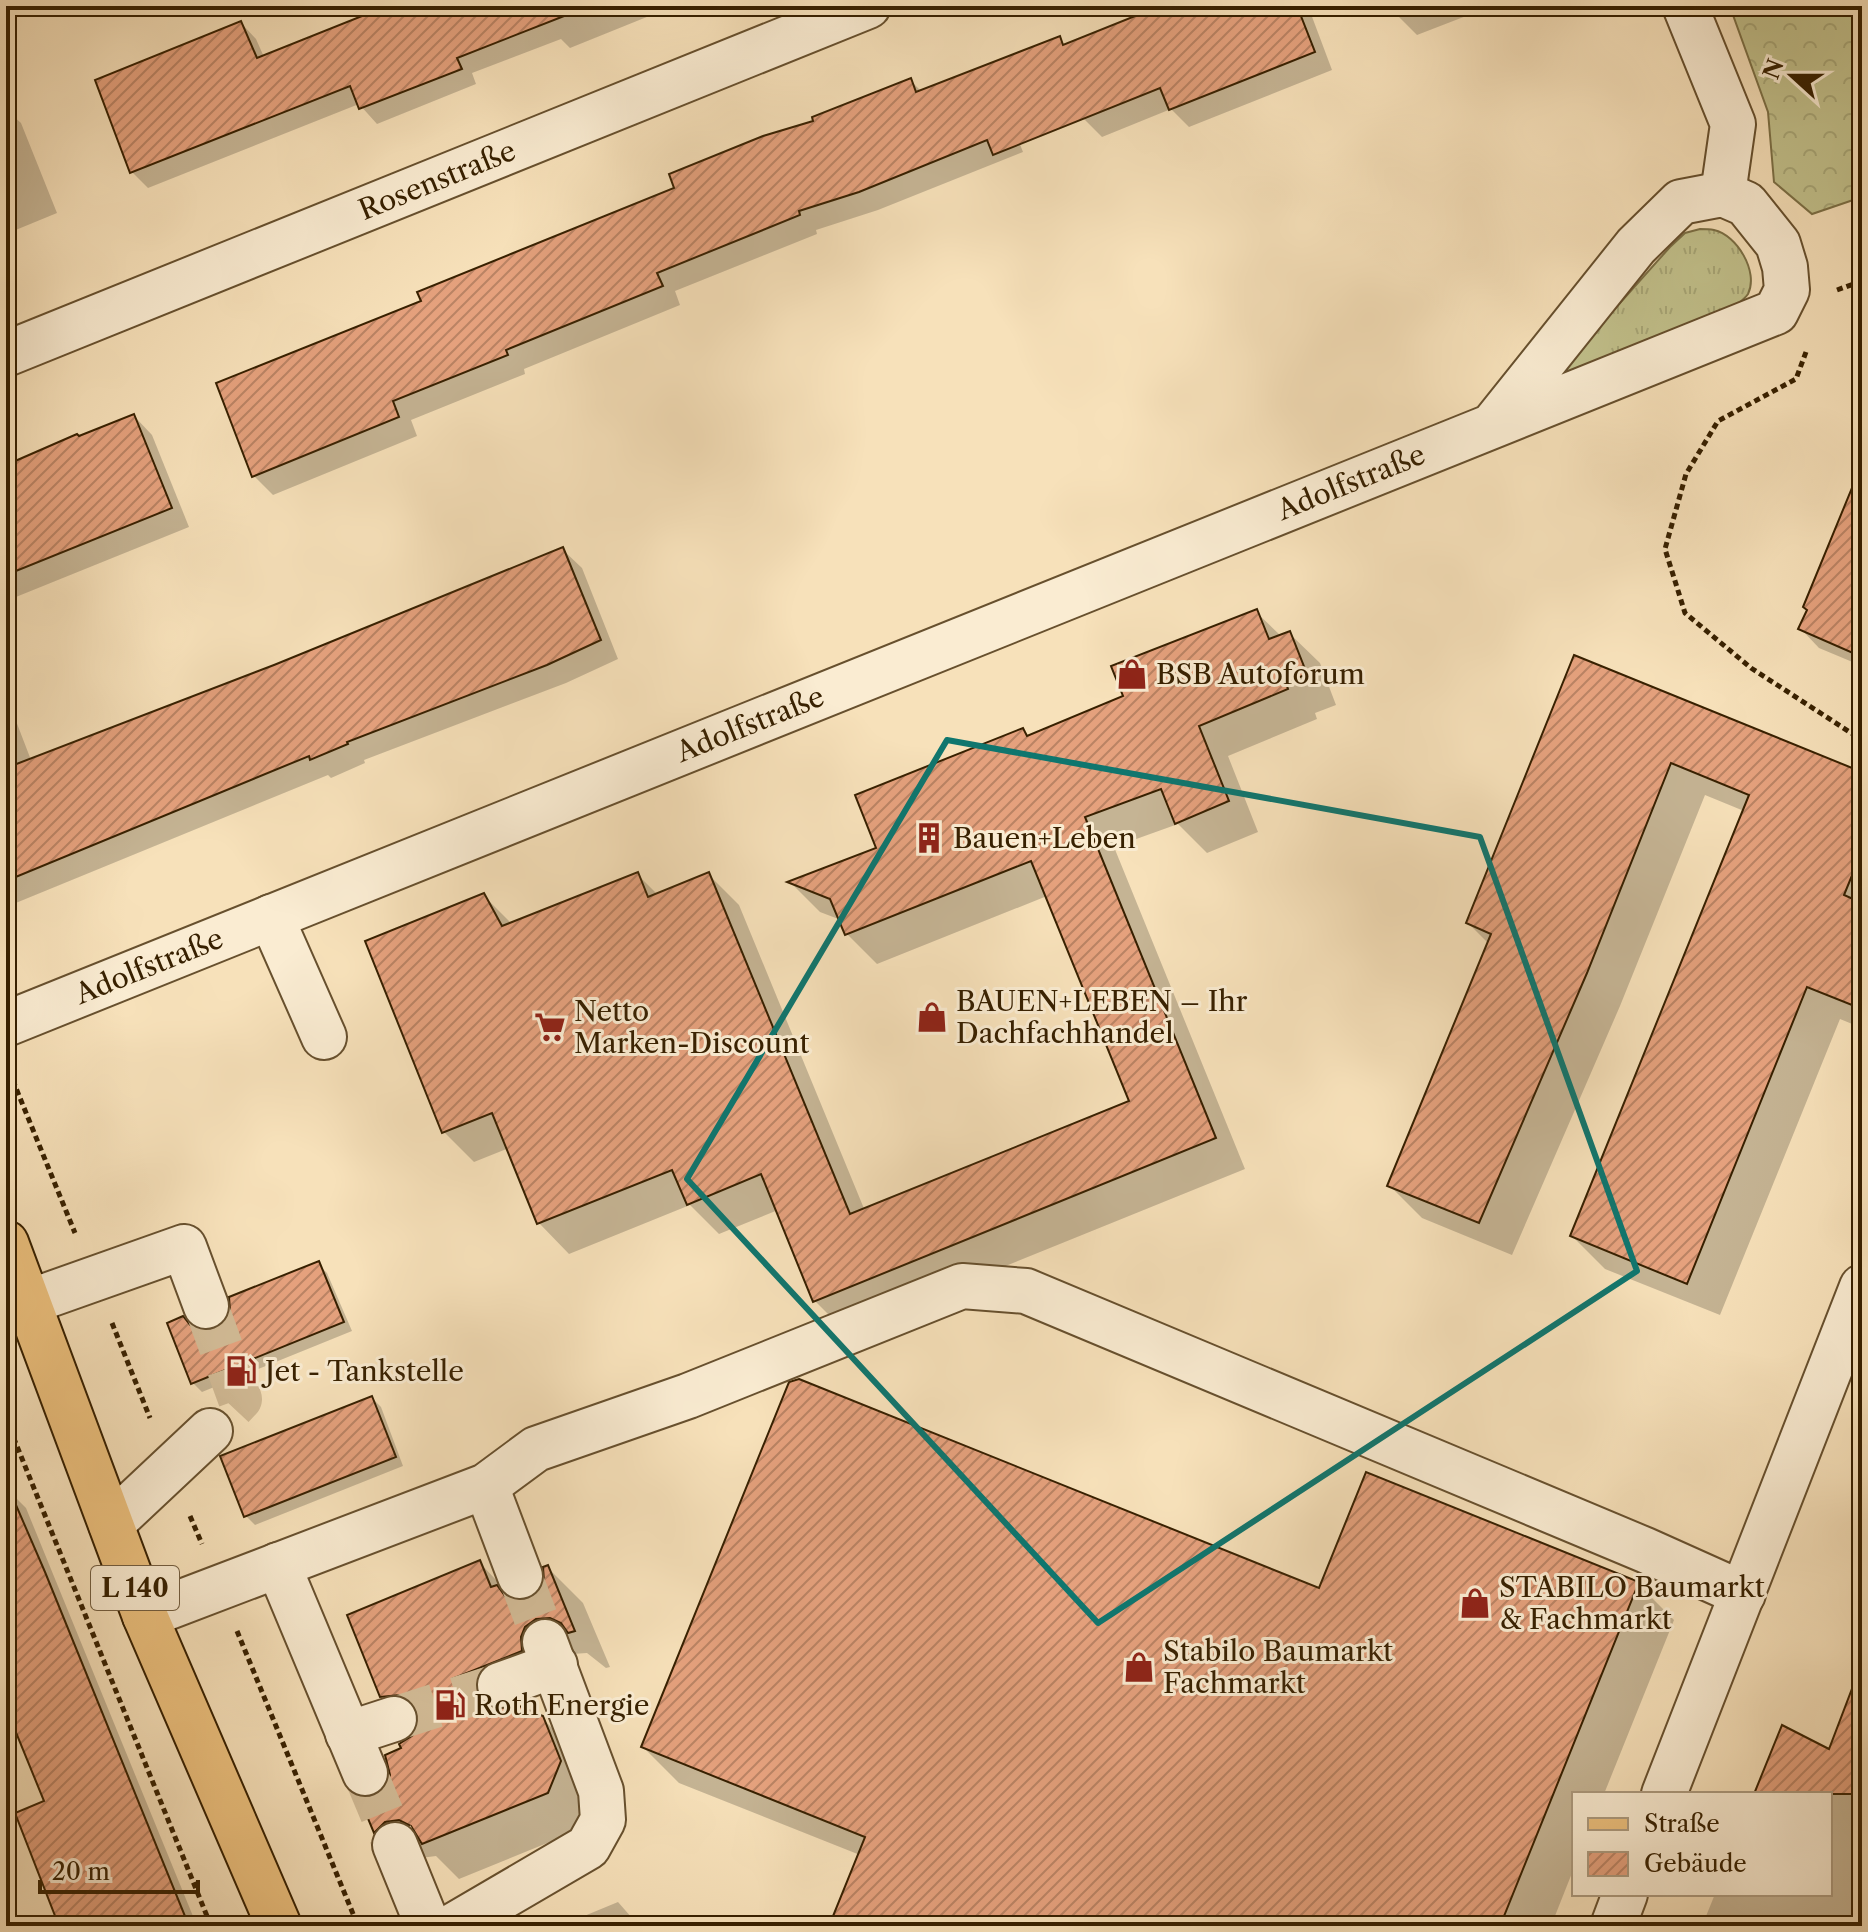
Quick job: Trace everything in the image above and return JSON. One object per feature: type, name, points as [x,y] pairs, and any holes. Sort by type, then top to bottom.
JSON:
[{"type":"main road","name":"L 140","points":[[6,1243],[145,1616],[279,1926]]},
{"type":"street","name":"Rosenstraße","points":[[6,354],[868,6]]},
{"type":"street","points":[[1685,6],[1733,124],[1723,194]]},
{"type":"street","name":"Adolfstraße","points":[[6,1024],[1776,312],[1787,290],[1785,267],[1778,244],[1746,204],[1723,194],[1681,202],[1636,246],[1493,425]]},
{"type":"street","points":[[271,917],[324,1037]]},
{"type":"street","points":[[29,1302],[184,1247],[206,1306]]},
{"type":"street","points":[[145,1616],[486,1486],[536,1449],[688,1396],[962,1286],[1026,1291],[1743,1594]]},
{"type":"street","points":[[1665,1792],[1862,1287]]},
{"type":"street","points":[[111,1524],[210,1431]]},
{"type":"street","points":[[486,1486],[520,1576]]},
{"type":"street","points":[[278,1565],[357,1753],[394,1719]]},
{"type":"street","points":[[453,1926],[588,1847],[603,1820],[601,1791],[550,1654],[500,1685]]},
{"type":"street","points":[[395,1845],[428,1926]]},
{"type":"street","points":[[1613,1926],[1624,1896]]},
{"type":"path","points":[[1807,350],[1796,379],[1718,421],[1686,474],[1665,549],[1685,613],[1751,668],[1862,740]]},
{"type":"path","points":[[6,1419],[211,1926]]},
{"type":"highlighted area","points":[[947,740],[1480,837],[1637,1271],[1098,1623],[687,1179]]},
{"type":"green space","points":[[1754,6],[1862,6],[1862,197],[1812,214],[1774,182],[1768,112],[1733,15]]},
{"type":"green space","points":[[1700,229],[1723,233],[1744,256],[1751,275],[1751,285],[1745,298],[1733,308],[1558,378],[1561,369],[1670,247],[1685,233]]},
{"type":"building","points":[[387,6],[582,6],[582,9],[457,58],[462,69],[359,109],[350,86],[130,173],[95,80],[241,21],[257,58]]},
{"type":"building","points":[[1160,6],[1297,6],[1315,52],[1169,110],[1160,88],[993,155],[987,140],[859,192],[799,211],[800,215],[657,273],[663,286],[506,350],[508,355],[393,401],[399,417],[252,477],[216,383],[421,301],[417,292],[674,188],[669,174],[763,136],[813,121],[812,117],[911,78],[916,92],[1060,36],[1063,45]]},
{"type":"building","points":[[134,414],[172,508],[6,575],[6,465],[77,434],[79,436]]},
{"type":"building","points":[[1861,466],[1862,657],[1798,629],[1807,610],[1803,607]]},
{"type":"building","points":[[563,547],[601,640],[547,665],[347,742],[310,760],[309,756],[6,881],[6,768],[274,665]]},
{"type":"building","points":[[1257,609],[1269,639],[1290,631],[1307,674],[1286,683],[1288,689],[1199,726],[1229,801],[1175,824],[1161,789],[1085,817],[1216,1138],[813,1302],[761,1174],[687,1205],[672,1170],[537,1224],[492,1113],[442,1133],[365,941],[484,893],[502,926],[638,872],[648,897],[709,872],[850,1214],[1129,1101],[1031,861],[845,935],[830,899],[787,882],[876,848],[855,795],[1023,728],[1027,736],[1123,696],[1111,666]]},
{"type":"building","points":[[1574,655],[1862,772],[1862,851],[1844,895],[1862,903],[1862,1009],[1807,987],[1687,1284],[1570,1236],[1749,795],[1671,763],[1587,973],[1479,1223],[1387,1186],[1491,934],[1466,923]]},
{"type":"building","points":[[319,1261],[344,1322],[191,1384],[167,1323],[183,1316],[191,1326],[201,1330],[215,1329],[226,1321],[230,1311],[229,1297]]},
{"type":"building","name":"Stabilo Baumarkt Fachmarkt","points":[[799,1379],[1319,1588],[1366,1472],[1639,1582],[1500,1926],[829,1926],[865,1837],[641,1747],[789,1382]]},
{"type":"building","points":[[372,1396],[396,1457],[244,1517],[220,1456]]},
{"type":"building","points":[[6,1482],[189,1926],[59,1926],[15,1813],[44,1801],[6,1708]]},
{"type":"building","name":"Roth Energie","points":[[480,1560],[491,1587],[497,1585],[505,1596],[517,1601],[530,1599],[539,1592],[544,1581],[543,1567],[548,1565],[575,1631],[568,1633],[561,1623],[550,1618],[536,1619],[525,1627],[521,1637],[522,1651],[454,1678],[476,1688],[483,1704],[495,1709],[517,1705],[543,1716],[561,1761],[548,1793],[422,1844],[411,1826],[399,1820],[385,1822],[374,1833],[359,1797],[374,1796],[385,1787],[390,1775],[385,1755],[401,1748],[399,1744],[413,1735],[418,1725],[418,1712],[411,1701],[400,1695],[380,1697],[347,1615]]},
{"type":"building","points":[[1858,1673],[1862,1673],[1862,1794],[1755,1792],[1782,1725],[1829,1749]]},
{"type":"tunnel","points":[[206,1306],[240,1399],[210,1431]]},
{"type":"tunnel","points":[[520,1576],[545,1642]]},
{"type":"tunnel","points":[[394,1719],[500,1685]]},
{"type":"tunnel","points":[[365,1773],[395,1845]]},
{"type":"place","name":"BSB Autoforum","points":[[1132,674]]},
{"type":"place","name":"Bauen+Leben","points":[[929,838]]},
{"type":"place","name":"BAUEN+LEBEN – Ihr Dachfachhandel","points":[[932,1017]]},
{"type":"place","name":"Netto Marken-Discount","points":[[550,1027]]},
{"type":"place","name":"Jet - Tankstelle","points":[[241,1371]]},
{"type":"place","name":"STABILO Baumarkt & Fachmarkt","points":[[1475,1603]]},
{"type":"place","name":"Stabilo Baumarkt Fachmarkt","points":[[1139,1667]]},
{"type":"place","name":"Roth Energie","points":[[450,1705]]}]
